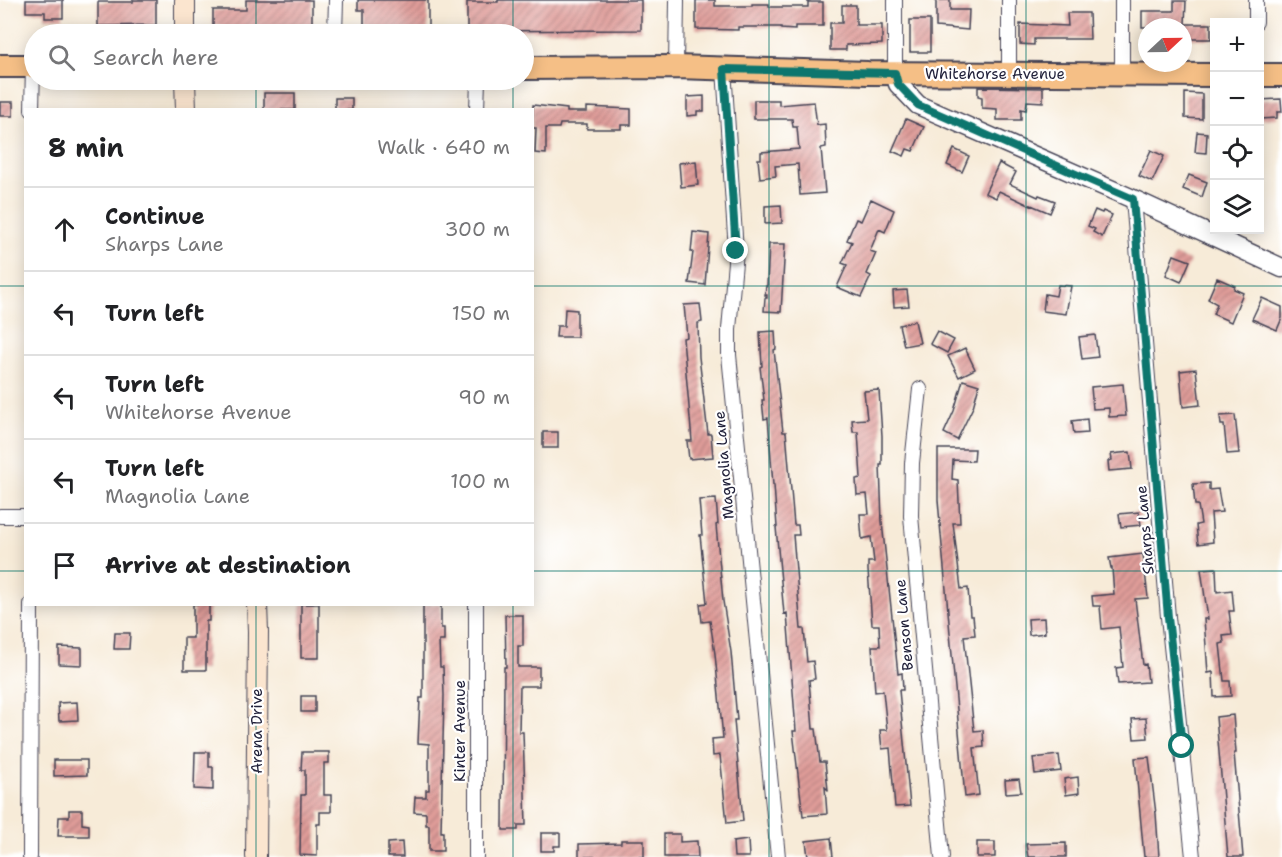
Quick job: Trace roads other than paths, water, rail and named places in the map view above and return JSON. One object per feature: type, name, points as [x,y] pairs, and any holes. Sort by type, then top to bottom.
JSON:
[{"type":"main road","points":[[185,0],[185,24]]},
{"type":"main road","points":[[0,66],[24,66]]},
{"type":"main road","name":"Whitehorse Avenue","points":[[534,68],[676,67],[895,73],[1210,75]]},
{"type":"main road","points":[[1264,75],[1282,75]]},
{"type":"main road","points":[[185,90],[186,108]]},
{"type":"main road","name":"Arena Drive","points":[[256,857],[257,606]]},
{"type":"street","points":[[335,24],[336,0]]},
{"type":"street","points":[[676,67],[677,0]]},
{"type":"street","points":[[895,0],[895,73],[898,84],[918,105],[1133,199],[1282,268]]},
{"type":"street","points":[[1009,0],[1009,74]]},
{"type":"street","points":[[1122,0],[1122,74]]},
{"type":"street","points":[[1256,0],[1256,18]]},
{"type":"street","name":"Magnolia Lane","points":[[724,69],[736,251],[729,355],[778,857]]},
{"type":"street","points":[[32,108],[33,90]]},
{"type":"street","points":[[477,108],[478,90]]},
{"type":"street","name":"Sharps Lane","points":[[1133,199],[1168,617],[1193,857]]},
{"type":"street","name":"Benson Lane","points":[[920,390],[911,477],[911,516],[942,857]]},
{"type":"street","points":[[0,516],[24,516]]},
{"type":"street","points":[[30,857],[31,606]]},
{"type":"street","name":"Kinter Avenue","points":[[476,606],[476,857]]}]
